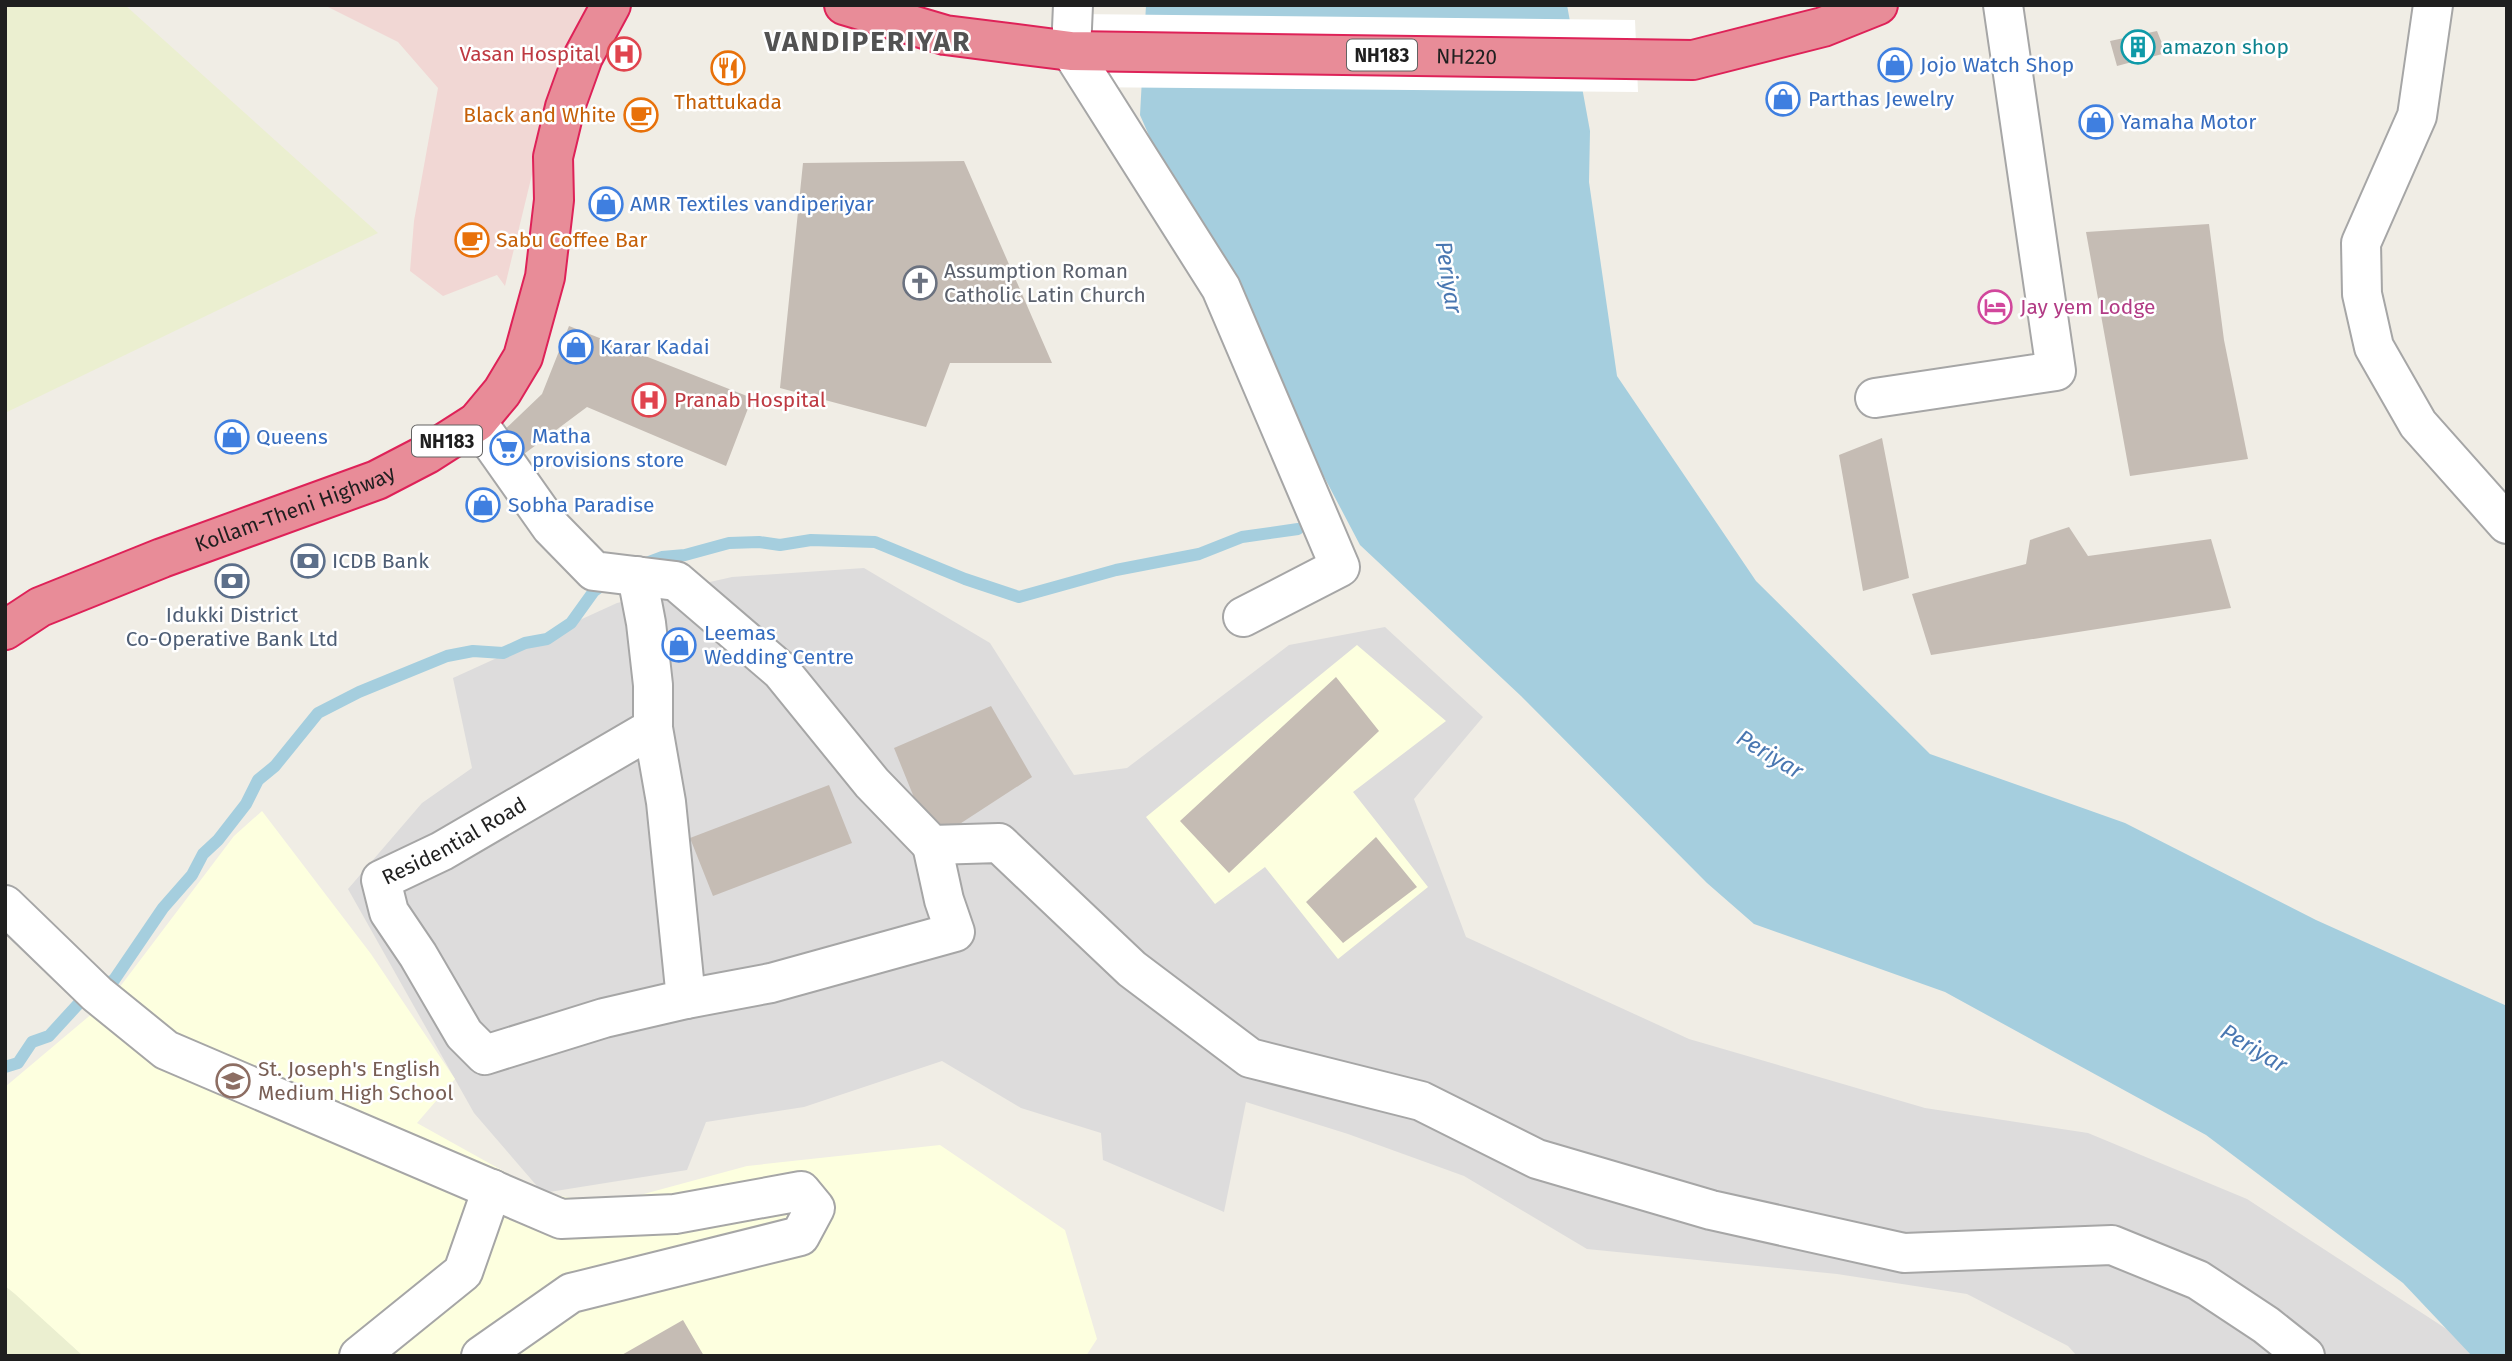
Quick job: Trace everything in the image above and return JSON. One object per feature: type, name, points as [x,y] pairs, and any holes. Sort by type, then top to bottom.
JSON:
[{"type":"highway","name":"Kollam-Theni Highway","points":[[5,630],[40,607],[162,558],[377,480],[427,454],[477,422],[502,392],[523,357],[545,277],[554,200],[553,156],[565,107],[583,57],[611,5]]},
{"type":"highway","name":"NH183","points":[[844,5],[945,35],[1071,51]]},
{"type":"highway","name":"NH220","points":[[1071,51],[1693,60],[1823,27],[1878,5]]},
{"type":"street","points":[[1073,5],[1071,51],[1221,288],[1340,567],[1243,617]]},
{"type":"street","points":[[1875,398],[2056,371],[2003,5]]},
{"type":"street","points":[[2433,5],[2417,116],[2361,243],[2362,294],[2374,347],[2418,424],[2507,524]]},
{"type":"street","points":[[477,422],[551,527],[594,570],[676,581],[781,671],[872,783],[932,845],[944,900],[955,932],[771,983],[686,999],[667,815],[653,728],[653,685],[646,624],[637,576]]},
{"type":"street","name":"Residential Road","points":[[653,728],[442,850],[381,880],[389,912],[418,955],[464,1034],[485,1055],[604,1018],[686,999]]},
{"type":"street","points":[[932,845],[999,843],[1132,969],[1250,1058],[1421,1101],[1537,1159],[1712,1210],[1904,1253],[2112,1245],[2198,1280],[2266,1325],[2305,1356]]},
{"type":"street","points":[[5,905],[97,995],[166,1050],[561,1219],[675,1214],[801,1191],[814,1208],[800,1236],[571,1293],[481,1356]]},
{"type":"street","points":[[359,1356],[463,1272],[492,1189]]},
{"type":"shaded area","points":[[5,5],[125,5],[378,233],[5,413]]},
{"type":"shaded area","points":[[324,5],[592,5],[544,125],[505,286],[497,275],[443,296],[410,271],[414,221],[438,88],[398,42]]},
{"type":"shaded area","points":[[864,568],[990,643],[1074,775],[1127,768],[1289,645],[1385,627],[1483,717],[1414,799],[1466,937],[1689,1039],[1925,1108],[2088,1133],[2247,1199],[2488,1356],[2077,1356],[2068,1346],[1967,1294],[1837,1274],[1587,1249],[1464,1176],[1348,1134],[1246,1102],[1224,1212],[1103,1160],[1101,1133],[1021,1108],[942,1061],[804,1107],[706,1122],[687,1170],[543,1193],[474,1113],[348,889],[422,803],[472,768],[453,678],[617,603],[732,577]]},
{"type":"shaded area","points":[[1357,645],[1446,721],[1353,792],[1428,887],[1338,959],[1265,867],[1215,904],[1146,817]]},
{"type":"shaded area","name":"St. Joseph's English Medium High School","points":[[262,811],[371,954],[455,1079],[417,1123],[543,1193],[607,1204],[747,1166],[940,1145],[1065,1230],[1097,1339],[1086,1356],[83,1356],[5,1286],[5,1087],[113,996],[234,836]]},
{"type":"shaded area","points":[[5,1286],[15,1294],[83,1356],[5,1356]]},
{"type":"water","name":"Periyar","points":[[1146,5],[1567,5],[1590,131],[1589,182],[1617,376],[1756,581],[1930,754],[2125,823],[2316,920],[2507,1006],[2507,1356],[2472,1356],[2403,1283],[2206,1135],[1945,992],[1754,924],[1707,883],[1521,696],[1360,545],[1172,188],[1140,115]]},
{"type":"pier","points":[[1074,14],[1635,20],[1638,92],[1077,87]]},
{"type":"building","name":"amazon shop","points":[[2157,31],[2166,53],[2117,66],[2110,41]]},
{"type":"building","points":[[964,161],[1052,363],[950,363],[926,427],[780,388],[803,163]]},
{"type":"building","points":[[2209,224],[2224,340],[2248,459],[2130,476],[2086,232]]},
{"type":"building","points":[[569,326],[752,398],[726,466],[587,407],[520,457],[498,436],[542,394]]},
{"type":"building","points":[[1882,438],[1909,578],[1863,591],[1839,455]]},
{"type":"building","points":[[2069,527],[2088,556],[2211,539],[2231,608],[1931,655],[1912,594],[2026,564],[2030,540]]},
{"type":"building","points":[[1336,677],[1379,731],[1229,873],[1180,821]]},
{"type":"building","points":[[991,706],[1032,777],[932,842],[894,748]]},
{"type":"building","points":[[829,785],[852,843],[713,896],[690,838]]},
{"type":"building","points":[[1376,837],[1417,887],[1343,943],[1306,902]]},
{"type":"building","points":[[683,1320],[704,1356],[620,1356]]},
{"type":"waterway","points":[[646,563],[729,543],[759,542],[780,545],[811,540],[875,542],[965,579],[1019,597],[1116,570],[1199,554],[1242,537],[1298,529]]},
{"type":"waterway","points":[[5,1067],[18,1063],[32,1042],[49,1036],[92,989],[114,980],[163,908],[192,875],[203,854],[218,840],[246,804],[258,780],[275,766],[318,713],[359,692],[447,656],[473,651],[503,653],[525,643],[547,639],[571,623],[594,591],[608,581]]},
{"type":"place","name":"amazon shop","points":[[2138,47]]},
{"type":"place","name":"Vasan Hospital","points":[[624,54]]},
{"type":"place","name":"Jojo Watch Shop","points":[[1895,65]]},
{"type":"place","name":"Thattukada","points":[[728,68]]},
{"type":"place","name":"Parthas Jewelry","points":[[1783,99]]},
{"type":"place","name":"Black and White","points":[[641,115]]},
{"type":"place","name":"Yamaha Motor","points":[[2096,122]]},
{"type":"place","name":"AMR Textiles vandiperiyar","points":[[606,204]]},
{"type":"place","name":"Sabu Coffee Bar","points":[[472,240]]},
{"type":"place","name":"Assumption Roman Catholic Latin Church","points":[[920,283]]},
{"type":"place","name":"Jay yem Lodge","points":[[1995,307]]},
{"type":"place","name":"Karar Kadai","points":[[576,347]]},
{"type":"place","name":"Pranab Hospital","points":[[649,400]]},
{"type":"place","name":"Queens","points":[[232,437]]},
{"type":"place","name":"Matha provisions store","points":[[507,448]]},
{"type":"place","name":"Sobha Paradise","points":[[483,505]]},
{"type":"place","name":"ICDB Bank","points":[[308,561]]},
{"type":"place","name":"Idukki District Co-Operative Bank Ltd","points":[[232,581]]},
{"type":"place","name":"Leemas Wedding Centre","points":[[679,645]]},
{"type":"place","name":"St. Joseph's English Medium High School","points":[[233,1081]]},
{"type":"district","name":"VANDIPERIYAR","points":[[868,41]]}]
